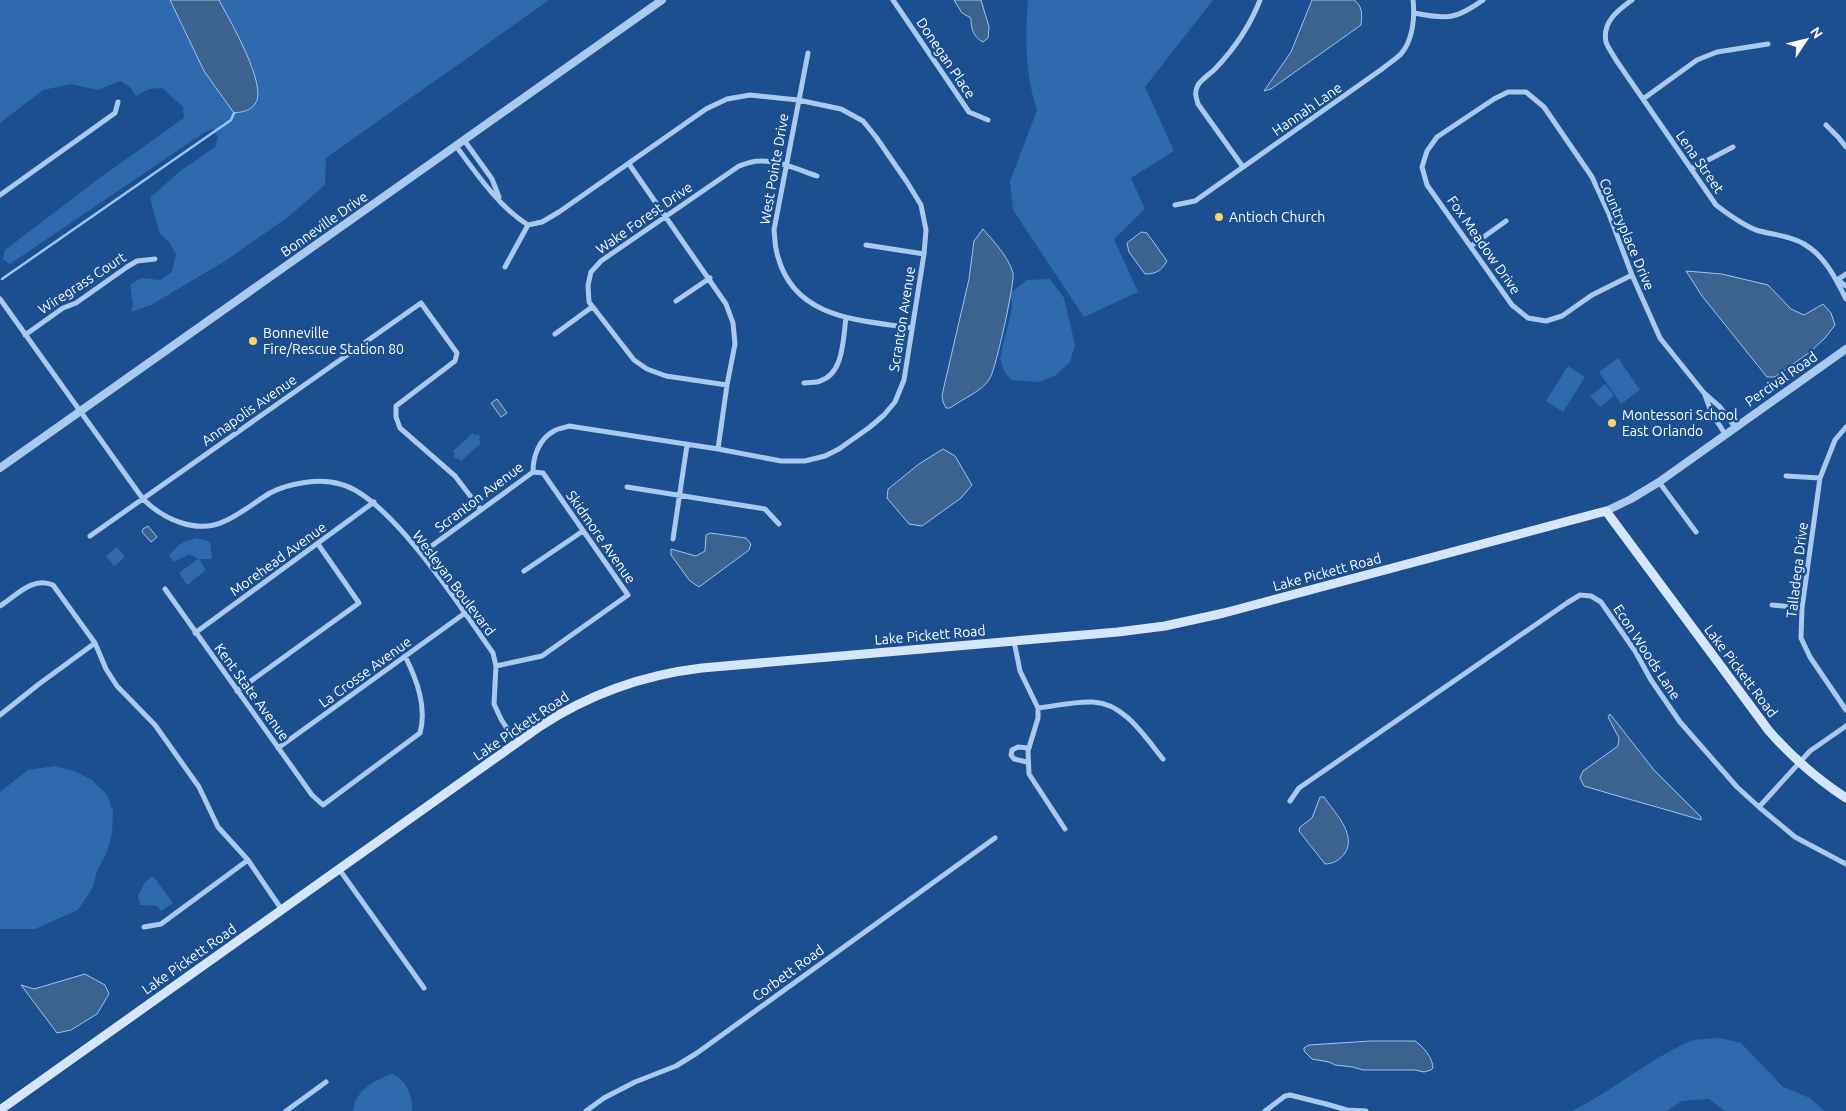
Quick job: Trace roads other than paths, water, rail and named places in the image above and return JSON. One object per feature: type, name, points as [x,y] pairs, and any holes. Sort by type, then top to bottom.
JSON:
[{"type":"main road","name":"Lake Pickett Road","points":[[0,1110],[516,743],[578,704],[622,685],[656,675],[721,666],[1139,630],[1207,617],[1606,511],[1750,708],[1773,736],[1799,762],[1846,798]]},
{"type":"street","name":"Bonneville Drive","points":[[0,468],[662,0]]},
{"type":"street","name":"Donegan Place","points":[[892,0],[969,112],[988,120]]},
{"type":"street","points":[[1243,166],[1198,104],[1195,93],[1198,84],[1215,69],[1235,45],[1253,18],[1260,0]]},
{"type":"street","name":"Hannah Lane","points":[[1175,205],[1195,201],[1402,53],[1410,34],[1414,12],[1412,0]]},
{"type":"street","points":[[1414,12],[1452,18],[1465,13],[1483,0]]},
{"type":"street","name":"Lena Street","points":[[1632,0],[1615,12],[1608,25],[1606,42],[1616,60],[1716,205],[1736,220],[1756,230],[1785,236],[1805,245],[1821,259],[1837,280],[1846,299]]},
{"type":"street","points":[[1643,99],[1698,60],[1717,52],[1768,44]]},
{"type":"street","name":"West Pointe Drive","points":[[808,53],[774,230],[778,257],[786,277],[805,301],[846,318],[912,328]]},
{"type":"street","name":"Countryplace Drive","points":[[1427,185],[1422,167],[1426,151],[1437,137],[1494,99],[1508,92],[1526,92],[1544,107],[1592,177],[1609,214],[1632,276],[1660,338],[1704,393],[1720,407],[1735,427]]},
{"type":"street","name":"Scranton Avenue","points":[[422,553],[533,472],[537,447],[554,431],[569,426],[718,449],[781,461],[805,462],[840,449],[870,427],[895,402],[904,380],[924,254],[926,230],[922,206],[863,121],[841,109],[798,100],[750,95],[727,99],[706,109],[559,212],[542,222],[528,225]]},
{"type":"street","points":[[0,195],[115,114],[118,102]]},
{"type":"street","points":[[1826,125],[1846,147]]},
{"type":"street","points":[[464,140],[492,180],[500,200]]},
{"type":"street","points":[[456,146],[484,184],[513,216],[528,225],[505,267]]},
{"type":"street","points":[[1691,169],[1733,147]]},
{"type":"street","name":"Wake Forest Drive","points":[[727,385],[666,376],[647,369],[634,360],[589,302],[588,285],[590,272],[601,261],[739,166],[758,161],[786,166],[817,176]]},
{"type":"street","points":[[629,164],[710,278],[726,304],[733,323],[735,344],[718,449]]},
{"type":"street","name":"Fox Meadow Drive","points":[[1427,185],[1512,305],[1528,318],[1546,321],[1562,316],[1592,295],[1632,276]]},
{"type":"street","points":[[1472,246],[1506,221]]},
{"type":"street","points":[[866,245],[924,254]]},
{"type":"street","name":"Wiregrass Court","points":[[25,335],[63,308],[76,304],[127,266],[137,261],[155,259]]},
{"type":"street","points":[[1837,280],[1846,274]]},
{"type":"street","points":[[676,301],[710,278]]},
{"type":"street","name":"Lena Street","points":[[1837,280],[1846,286]]},
{"type":"street","name":"Wesleyan Boulevard","points":[[0,298],[143,499],[155,511],[190,525],[208,526],[224,522],[271,493],[293,484],[314,482],[341,484],[374,502],[422,553],[493,653],[496,666],[494,704],[516,743]]},
{"type":"street","name":"Annapolis Avenue","points":[[90,536],[421,303],[457,353],[455,361],[396,406],[396,417],[400,428],[455,476],[481,510]]},
{"type":"street","points":[[555,334],[592,307]]},
{"type":"street","points":[[804,382],[821,381],[832,375],[840,358],[846,318]]},
{"type":"street","name":"Percival Road","points":[[1606,511],[1660,482],[1846,349]]},
{"type":"street","name":"Countryplace Drive","points":[[1704,393],[1711,412],[1726,434]]},
{"type":"street","name":"Talladega Drive","points":[[1846,428],[1835,440],[1820,478],[1802,608],[1801,638],[1810,657],[1846,710]]},
{"type":"street","points":[[673,539],[687,445]]},
{"type":"street","name":"Skidmore Avenue","points":[[496,666],[542,656],[628,595],[543,473],[533,472]]},
{"type":"street","points":[[1786,476],[1820,478]]},
{"type":"street","points":[[1660,482],[1696,532]]},
{"type":"street","points":[[627,487],[765,509],[779,524]]},
{"type":"street","name":"Morehead Avenue","points":[[195,632],[374,502]]},
{"type":"street","points":[[524,571],[583,531]]},
{"type":"street","points":[[238,691],[359,602],[318,544]]},
{"type":"street","points":[[0,606],[35,582],[44,581],[53,585],[95,643],[106,669],[116,686],[155,725],[199,786],[218,827],[248,860],[282,910]]},
{"type":"street","name":"Kent State Avenue","points":[[165,589],[312,796],[323,805],[420,733],[423,721],[422,704],[415,676],[405,656]]},
{"type":"street","name":"Econ Woods Lane","points":[[1290,801],[1299,788],[1580,595],[1591,596],[1601,602],[1680,722],[1737,786],[1759,807],[1795,836],[1846,864]]},
{"type":"street","points":[[1772,604],[1802,608]]},
{"type":"street","name":"La Crosse Avenue","points":[[278,748],[465,613]]},
{"type":"street","points":[[1014,641],[1020,671],[1038,708],[1038,718],[1027,762],[1031,778],[1065,829]]},
{"type":"street","points":[[0,715],[95,643]]},
{"type":"street","points":[[1038,708],[1095,702],[1115,709],[1134,723],[1163,759]]},
{"type":"street","points":[[1759,807],[1815,747],[1846,726]]},
{"type":"street","points":[[1027,762],[1014,759],[1011,755],[1014,748],[1029,748]]},
{"type":"street","name":"Corbett Road","points":[[586,1111],[604,1098],[631,1084],[676,1066],[697,1053],[996,838]]},
{"type":"street","points":[[144,927],[161,924],[248,860]]},
{"type":"street","points":[[339,869],[424,988]]},
{"type":"street","points":[[286,1111],[326,1082]]},
{"type":"street","points":[[1265,1111],[1285,1096],[1290,1095],[1347,1110],[1366,1111]]},
{"type":"waterway","points":[[2,279],[231,120],[234,113]]},
{"type":"place","name":"Antioch Church","points":[[1219,217]]},
{"type":"place","name":"Bonneville Fire/Rescue Station 80","points":[[253,341]]},
{"type":"place","name":"Montessori School East Orlando","points":[[1612,423]]}]
